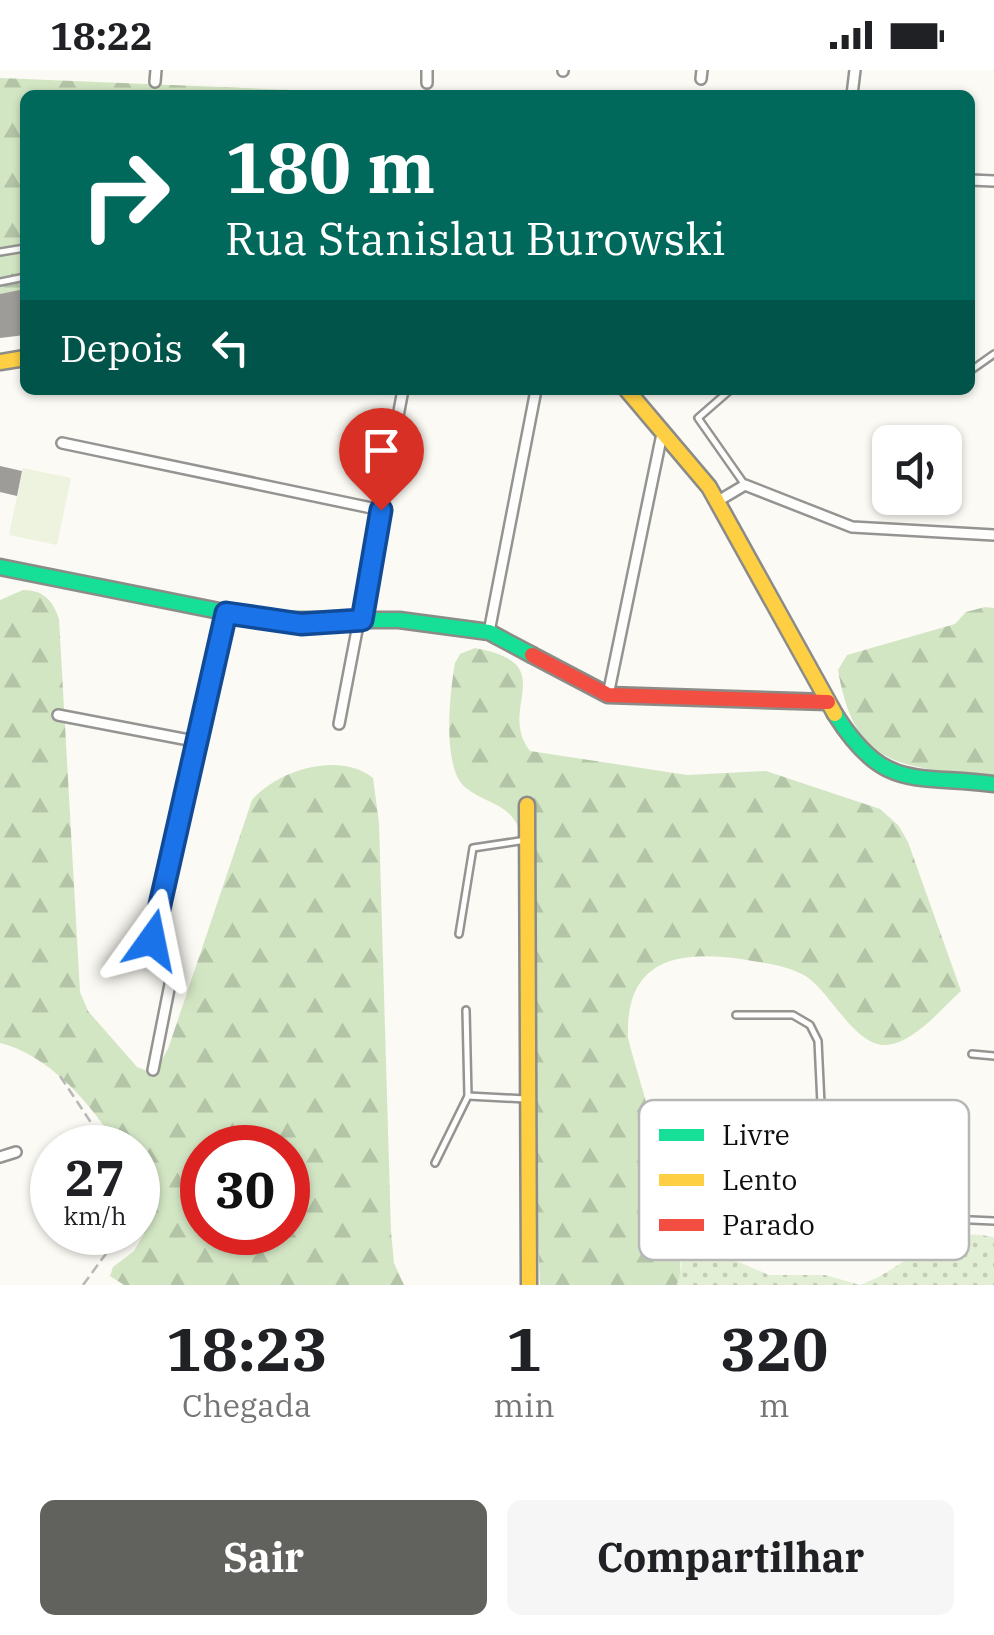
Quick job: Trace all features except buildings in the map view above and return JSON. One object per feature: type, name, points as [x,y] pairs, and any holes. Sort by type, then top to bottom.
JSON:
[{"type":"street","points":[[156,70],[156,82]]},
{"type":"street","points":[[427,70],[427,83]]},
{"type":"street","points":[[338,724],[362,620],[402,395]]},
{"type":"street","points":[[489,632],[535,395]]},
{"type":"street","points":[[632,395],[664,426],[718,500],[828,702],[864,755],[881,768],[994,784]]},
{"type":"street","points":[[608,695],[664,426]]},
{"type":"street","points":[[62,442],[381,510]]},
{"type":"street","points":[[718,500],[745,485],[852,527],[994,535]]},
{"type":"street","points":[[0,567],[226,613],[301,624],[362,620],[489,632],[608,695],[828,702]]},
{"type":"street","points":[[153,1070],[171,979],[152,940],[226,613]]},
{"type":"street","points":[[58,715],[194,741]]},
{"type":"street","points":[[527,805],[529,1285]]},
{"type":"street","points":[[0,1157],[16,1152]]},
{"type":"lane","points":[[724,395],[698,418],[745,485]]},
{"type":"lane","points":[[459,934],[473,848],[527,840]]},
{"type":"lane","points":[[435,1162],[468,1096],[466,1010]]},
{"type":"lane","points":[[736,1015],[794,1015],[810,1025],[818,1041],[821,1100]]},
{"type":"lane","points":[[972,1054],[994,1056]]},
{"type":"lane","points":[[468,1096],[528,1099]]},
{"type":"lane","points":[[969,1220],[994,1221]]},
{"type":"path","points":[[60,1076],[93,1125]]},
{"type":"path","points":[[83,1285],[105,1255]]},
{"type":"green space","points":[[0,78],[293,90],[20,90],[20,293],[0,295]]},
{"type":"green space","points":[[23,468],[71,478],[57,545],[9,535]]},
{"type":"green space","points":[[23,590],[42,594],[59,619],[80,992],[88,1011],[137,1067],[147,1071],[158,1066],[168,1049],[252,800],[277,780],[310,768],[343,766],[373,778],[379,823],[391,1232],[394,1263],[404,1285],[124,1285],[110,1276],[113,1267],[129,1255],[160,1255],[160,1125],[103,1125],[83,1099],[52,1070],[0,1043],[0,600]]},
{"type":"green space","points":[[994,608],[994,779],[910,765],[871,746],[846,704],[838,670],[847,655],[955,624],[966,612]]},
{"type":"green space","points":[[475,648],[501,655],[516,665],[523,689],[521,735],[530,751],[687,775],[766,771],[880,809],[898,825],[908,842],[961,991],[908,1038],[887,1045],[864,1037],[807,977],[784,967],[741,959],[696,957],[676,959],[645,976],[635,991],[629,1012],[628,1038],[645,1100],[639,1100],[639,1260],[680,1260],[676,1285],[540,1285],[520,831],[504,809],[466,788],[453,764],[450,710],[455,663],[460,654]]},
{"type":"green space","points":[[971,1235],[994,1237],[994,1285],[860,1285],[905,1260],[969,1260]]},
{"type":"green space","points":[[681,1260],[734,1260],[769,1275],[825,1275],[860,1285],[676,1285]]},
{"type":"traffic: fast","points":[[0,567],[264,620],[399,620],[489,632],[532,655]]},
{"type":"traffic: fast","points":[[835,714],[869,756],[886,768],[921,778],[994,784]]},
{"type":"traffic: slow","points":[[0,362],[20,359]]},
{"type":"traffic: slow","points":[[631,395],[709,487],[835,714]]},
{"type":"traffic: slow","points":[[527,805],[529,1285]]},
{"type":"traffic: jam","points":[[532,655],[608,695],[828,702]]},
{"type":"route","points":[[152,940],[226,613],[301,624],[362,620],[381,510]]}]
